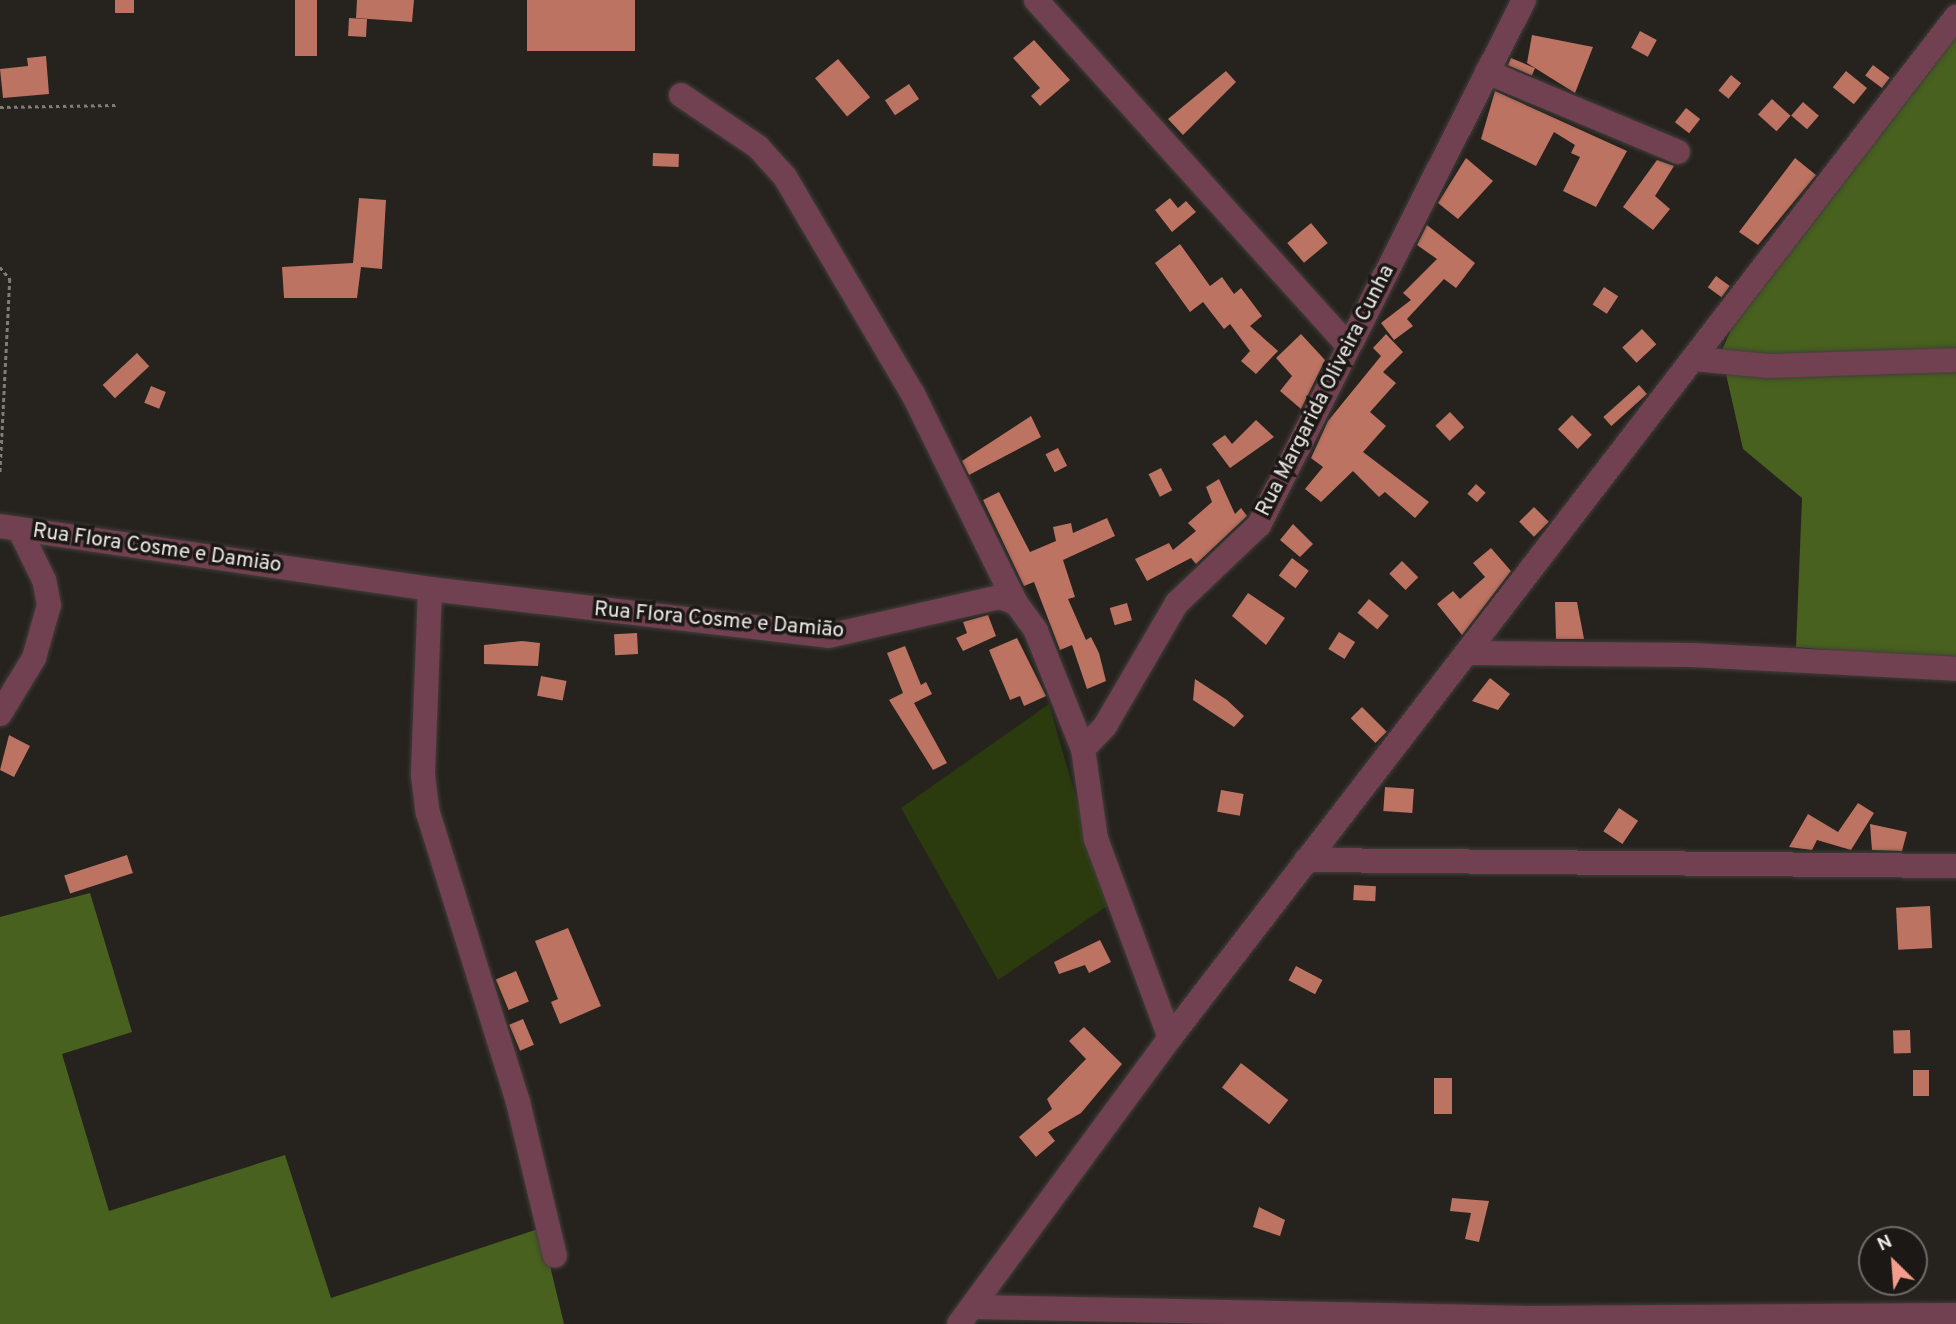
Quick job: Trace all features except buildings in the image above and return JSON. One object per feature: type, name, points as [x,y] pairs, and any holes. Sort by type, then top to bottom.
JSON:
[{"type":"street","points":[[1036,0],[1348,345]]},
{"type":"street","name":"Rua Margarida Oliveira Cunha","points":[[1083,749],[1105,726],[1177,603],[1259,525],[1524,0]]},
{"type":"street","points":[[966,1316],[1170,1038],[1306,860],[1470,653],[1956,17]]},
{"type":"street","points":[[1487,72],[1678,152]]},
{"type":"street","points":[[681,95],[758,147],[785,177],[913,394],[1016,603],[1036,631],[1083,749],[1096,839],[1170,1038]]},
{"type":"street","points":[[1695,359],[1769,366],[1956,360]]},
{"type":"street","points":[[0,714],[34,658],[49,606],[44,580],[10,528]]},
{"type":"street","name":"Rua Flora Cosme e Damião","points":[[10,528],[430,589],[828,636],[999,597],[1016,603]]},
{"type":"street","points":[[430,589],[423,775],[428,813],[518,1102],[555,1256]]},
{"type":"street","points":[[1470,653],[1692,654],[1956,669]]},
{"type":"street","points":[[1306,860],[1956,866]]},
{"type":"street","points":[[966,1316],[1528,1318],[1956,1315]]},
{"type":"path","points":[[0,107],[116,105]]},
{"type":"path","points":[[0,267],[10,279],[0,475]]},
{"type":"green space","points":[[1956,34],[1956,661],[1796,647],[1802,498],[1743,449],[1721,352],[1737,317]]},
{"type":"green space","points":[[1049,704],[1107,906],[998,980],[901,808]]},
{"type":"green space","points":[[90,893],[132,1032],[62,1054],[109,1211],[285,1155],[331,1298],[541,1228],[564,1324],[0,1324],[0,917]]}]
